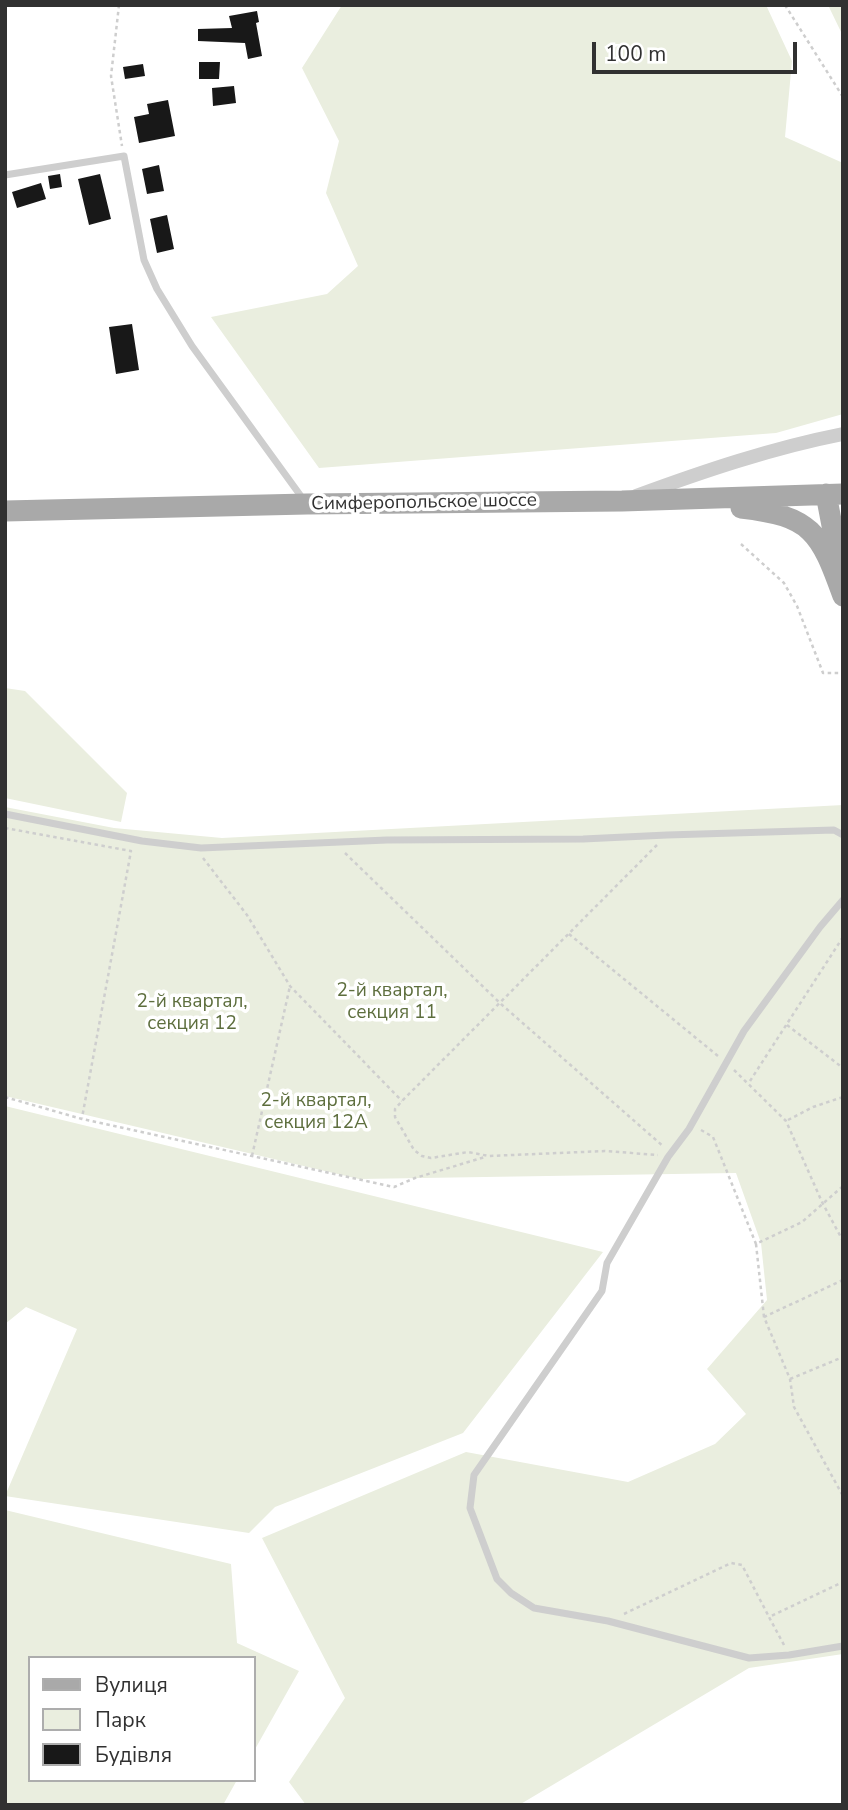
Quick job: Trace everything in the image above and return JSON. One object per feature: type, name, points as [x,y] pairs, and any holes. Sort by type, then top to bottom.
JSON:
[{"type":"main road","name":"Симферопольское шоссе","points":[[5,511],[307,504],[622,501],[834,494]]},
{"type":"main road","points":[[834,494],[843,581]]},
{"type":"main road","points":[[669,499],[769,511],[788,516],[803,524],[823,545],[843,596]]},
{"type":"street","points":[[622,501],[784,447],[843,434]]},
{"type":"lane","points":[[5,175],[124,156],[144,260],[157,289],[192,345],[307,504]]},
{"type":"lane","points":[[5,814],[142,841],[194,847],[335,844],[387,840],[583,839],[834,830],[843,835]]},
{"type":"lane","points":[[843,901],[820,927],[744,1031],[689,1129],[669,1155],[607,1263],[602,1292],[474,1475],[470,1508],[497,1579],[511,1594],[534,1608],[608,1621],[749,1658],[843,1646]]},
{"type":"path","points":[[120,5],[111,76],[124,156]]},
{"type":"path","points":[[785,5],[843,97]]},
{"type":"path","points":[[741,544],[783,583],[797,606],[823,673],[843,673]]},
{"type":"path","points":[[5,828],[131,851],[82,1119]]},
{"type":"path","points":[[667,835],[401,1101],[395,1109],[395,1117],[414,1150],[431,1158],[468,1152],[489,1156],[605,1151],[669,1155]]},
{"type":"path","points":[[335,844],[500,1004],[669,1155]]},
{"type":"path","points":[[194,847],[247,915],[290,986],[401,1101]]},
{"type":"path","points":[[569,934],[749,1082],[786,1121],[822,1202],[843,1241]]},
{"type":"path","points":[[749,1082],[843,937]]},
{"type":"path","points":[[252,1156],[290,986]]},
{"type":"path","points":[[786,1024],[843,1068]]},
{"type":"path","points":[[5,1097],[82,1119],[394,1187],[489,1156]]},
{"type":"path","points":[[786,1121],[813,1107],[843,1097]]},
{"type":"path","points":[[689,1129],[705,1131],[713,1137],[756,1244],[764,1317],[790,1379],[794,1407],[843,1496]]},
{"type":"path","points":[[756,1244],[802,1222],[843,1186]]},
{"type":"path","points":[[764,1317],[843,1280]]},
{"type":"path","points":[[790,1379],[843,1357]]},
{"type":"path","points":[[608,1621],[731,1563],[742,1565],[789,1654]]},
{"type":"path","points":[[769,1618],[843,1582]]},
{"type":"green space","points":[[342,5],[766,5],[792,61],[785,137],[843,163],[843,414],[776,433],[319,468],[211,317],[327,294],[358,266],[326,193],[339,141],[302,68]]},
{"type":"green space","points":[[828,5],[843,5],[843,36]]},
{"type":"green space","points":[[5,688],[25,691],[127,793],[121,822],[5,798]]},
{"type":"green space","points":[[843,805],[843,1654],[749,1668],[519,1805],[306,1805],[289,1782],[345,1698],[262,1538],[466,1452],[628,1482],[715,1444],[746,1414],[707,1369],[767,1300],[761,1243],[736,1173],[359,1179],[5,1096],[5,807],[114,828],[222,838]]},
{"type":"green space","points":[[5,1106],[603,1252],[463,1433],[275,1507],[249,1533],[5,1496],[77,1329],[26,1307],[5,1324]]},
{"type":"green space","points":[[5,1510],[231,1564],[237,1643],[299,1671],[256,1747],[256,1656],[28,1656],[28,1782],[236,1782],[223,1805],[5,1805]]},
{"type":"building","points":[[257,11],[259,22],[256,23],[262,56],[248,59],[245,43],[198,41],[198,29],[232,28],[229,16]]},
{"type":"building","points":[[199,62],[220,62],[219,79],[199,79]]},
{"type":"building","points":[[143,64],[145,76],[125,79],[123,67]]},
{"type":"building","points":[[234,86],[236,103],[213,106],[212,88]]},
{"type":"building","points":[[168,100],[175,136],[139,143],[134,117],[149,114],[147,104]]},
{"type":"building","points":[[159,165],[164,191],[147,194],[142,169]]},
{"type":"building","points":[[60,174],[62,187],[50,189],[48,176]]},
{"type":"building","points":[[100,174],[111,219],[89,225],[78,179]]},
{"type":"building","points":[[41,183],[46,199],[17,208],[12,192]]},
{"type":"building","points":[[167,215],[174,249],[157,253],[150,219]]},
{"type":"building","points":[[132,324],[139,370],[116,374],[109,327]]},
{"type":"park label","name":"2-й квартал, секция 11","points":[[392,1002]]},
{"type":"park label","name":"2-й квартал, секция 12","points":[[192,1013]]},
{"type":"park label","name":"2-й квартал, секция 12А","points":[[316,1112]]}]
